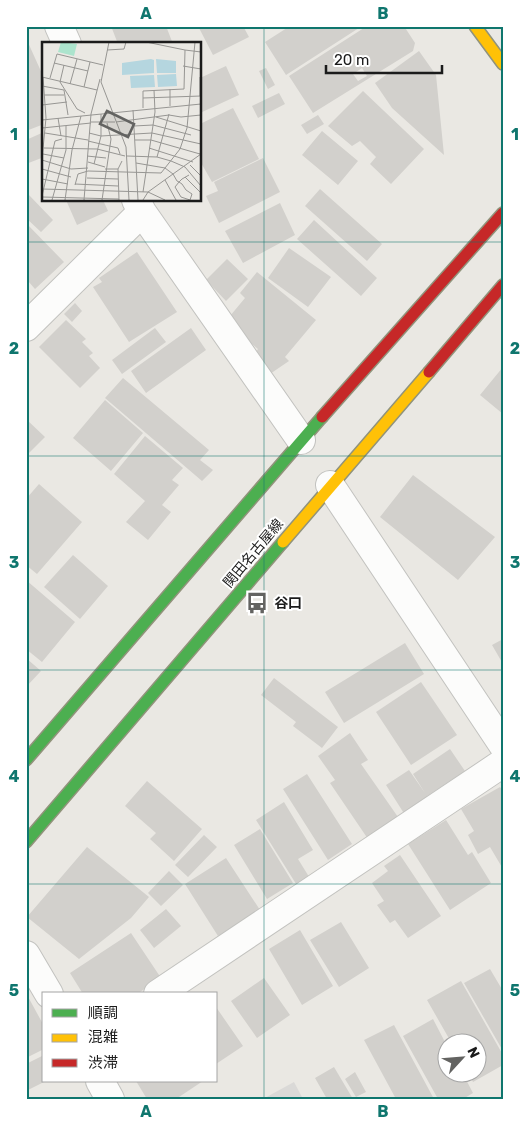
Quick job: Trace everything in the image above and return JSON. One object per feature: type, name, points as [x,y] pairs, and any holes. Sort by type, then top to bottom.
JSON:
[{"type":"main road","points":[[475,26],[503,64]]},
{"type":"main road","points":[[26,760],[301,440],[503,213]]},
{"type":"main road","name":"関田名古屋線","points":[[26,842],[503,285]]},
{"type":"street","points":[[59,26],[66,42]]},
{"type":"street","points":[[26,327],[139,206],[301,440]]},
{"type":"street","points":[[330,486],[503,744]]},
{"type":"street","points":[[161,992],[503,763]]},
{"type":"street","points":[[26,954],[48,992]]},
{"type":"street","points":[[101,1082],[110,1099]]},
{"type":"shaded area","points":[[294,1082],[303,1099],[263,1099]]},
{"type":"building","points":[[111,26],[166,26],[172,42],[117,42]]},
{"type":"building","points":[[198,26],[243,26],[249,37],[213,55]]},
{"type":"building","points":[[290,26],[362,26],[286,75],[265,42]]},
{"type":"building","points":[[367,26],[404,26],[415,43],[413,51],[313,113],[289,76]],"holes":[[[362,68],[367,76],[358,81],[353,74]]]},
{"type":"building","points":[[26,38],[42,74],[42,125],[26,131]]},
{"type":"building","points":[[419,51],[436,75],[444,155],[392,108],[375,83]]},
{"type":"building","points":[[226,66],[239,95],[201,113],[201,78]]},
{"type":"building","points":[[266,68],[275,85],[268,89],[259,71]]},
{"type":"building","points":[[363,91],[424,149],[391,184],[370,164],[376,157],[360,141],[352,146],[328,126]]},
{"type":"building","points":[[279,93],[285,104],[258,118],[252,106]]},
{"type":"building","points":[[233,108],[259,159],[212,182],[201,163],[201,124]]},
{"type":"building","points":[[318,115],[324,124],[307,134],[301,125]]},
{"type":"building","points":[[322,131],[358,161],[338,185],[302,155]]},
{"type":"building","points":[[42,133],[42,158],[26,164],[26,140]]},
{"type":"building","points":[[263,158],[280,192],[219,223],[206,196],[218,191],[214,182]]},
{"type":"building","points":[[320,189],[382,244],[367,261],[305,206]]},
{"type":"building","points":[[28,194],[53,220],[41,232],[26,218],[26,196]]},
{"type":"building","points":[[66,201],[103,201],[108,211],[77,225]]},
{"type":"building","points":[[280,203],[295,235],[243,263],[225,231]]},
{"type":"building","points":[[314,220],[377,278],[361,296],[297,239]]},
{"type":"building","points":[[26,223],[64,262],[35,289],[28,281],[26,282]]},
{"type":"building","points":[[289,248],[331,277],[308,307],[268,278]]},
{"type":"building","points":[[137,252],[177,312],[129,342],[93,287],[102,282],[99,278]]},
{"type":"building","points":[[227,259],[248,279],[226,301],[206,280]]},
{"type":"building","points":[[257,272],[316,320],[285,357],[289,361],[267,376],[254,355],[258,349],[225,322],[245,298],[240,293]]},
{"type":"building","points":[[75,303],[82,311],[72,322],[64,314]]},
{"type":"building","points":[[66,320],[86,339],[82,342],[93,353],[89,356],[100,368],[80,388],[39,347]]},
{"type":"building","points":[[155,328],[166,342],[122,374],[112,360]]},
{"type":"building","points":[[191,328],[206,350],[146,393],[131,371]]},
{"type":"building","points":[[503,367],[503,414],[480,395]]},
{"type":"building","points":[[123,378],[209,450],[200,460],[213,470],[202,481],[105,398]]},
{"type":"building","points":[[105,400],[143,433],[111,471],[73,438]]},
{"type":"building","points":[[26,419],[45,437],[26,456]]},
{"type":"building","points":[[145,436],[183,468],[172,480],[179,485],[162,505],[171,512],[148,540],[126,522],[145,501],[114,474]]},
{"type":"building","points":[[413,475],[495,537],[458,580],[380,517]]},
{"type":"building","points":[[39,484],[82,522],[37,574],[26,565],[26,499]]},
{"type":"building","points":[[73,555],[108,586],[80,619],[44,587]]},
{"type":"building","points":[[26,580],[75,622],[42,662],[26,649]]},
{"type":"building","points":[[503,639],[503,664],[492,645]]},
{"type":"building","points":[[405,643],[424,674],[344,723],[325,692]]},
{"type":"building","points":[[26,658],[41,671],[26,687]]},
{"type":"building","points":[[274,678],[338,727],[322,748],[293,726],[296,722],[261,695]]},
{"type":"building","points":[[421,682],[457,735],[411,765],[376,712]]},
{"type":"building","points":[[350,733],[368,760],[361,764],[398,817],[368,839],[330,783],[335,780],[318,756]]},
{"type":"building","points":[[450,749],[465,771],[427,796],[429,799],[405,815],[386,785],[409,770],[425,793],[413,774]]},
{"type":"building","points":[[307,774],[352,844],[328,860],[283,789]]},
{"type":"building","points":[[147,781],[202,829],[174,861],[150,839],[156,833],[125,806]]},
{"type":"building","points":[[500,787],[503,791],[503,869],[490,847],[478,854],[468,835],[474,831],[461,809]]},
{"type":"building","points":[[284,802],[313,850],[298,859],[311,880],[298,887],[256,820]]},
{"type":"building","points":[[446,820],[468,855],[472,852],[491,883],[450,910],[408,844]]},
{"type":"building","points":[[260,829],[293,883],[267,899],[234,845]]},
{"type":"building","points":[[204,835],[217,847],[188,877],[175,865]]},
{"type":"building","points":[[87,847],[149,897],[131,918],[79,959],[27,917]]},
{"type":"building","points":[[400,855],[441,916],[408,938],[395,920],[390,923],[377,905],[384,901],[372,883],[388,871],[384,866]]},
{"type":"building","points":[[226,858],[260,910],[218,936],[185,884]]},
{"type":"building","points":[[169,871],[183,885],[161,906],[148,893]]},
{"type":"building","points":[[166,909],[181,926],[154,948],[140,930]]},
{"type":"building","points":[[341,922],[369,968],[339,987],[310,940]]},
{"type":"building","points":[[300,930],[333,986],[302,1005],[269,949]]},
{"type":"building","points":[[131,933],[161,978],[140,992],[82,992],[70,973]]},
{"type":"building","points":[[490,969],[503,991],[503,1051],[464,983]]},
{"type":"building","points":[[264,978],[290,1015],[257,1038],[231,1001]]},
{"type":"building","points":[[461,981],[503,1055],[503,1065],[486,1075],[486,1032],[445,1032],[427,1000]]},
{"type":"building","points":[[26,993],[42,1022],[42,1050],[26,1058]]},
{"type":"building","points":[[218,1010],[243,1046],[218,1063]]},
{"type":"building","points":[[433,1019],[440,1032],[436,1032],[436,1082],[467,1082],[473,1093],[463,1099],[438,1099],[403,1036]]},
{"type":"building","points":[[394,1025],[434,1099],[396,1099],[364,1040]]},
{"type":"building","points":[[42,1056],[42,1082],[44,1082],[26,1091],[26,1064]]},
{"type":"building","points":[[334,1067],[353,1099],[327,1099],[315,1078]]},
{"type":"building","points":[[355,1072],[366,1092],[356,1097],[345,1079]]},
{"type":"building","points":[[137,1082],[202,1082],[176,1099],[147,1099]]},
{"type":"traffic: fast","points":[[26,760],[322,417]]},
{"type":"traffic: fast","points":[[26,842],[283,542]]},
{"type":"traffic: slow","points":[[475,26],[503,64]]},
{"type":"traffic: slow","points":[[283,542],[429,372]]},
{"type":"traffic: jam","points":[[322,417],[503,213]]},
{"type":"traffic: jam","points":[[429,372],[503,285]]},
{"type":"place","name":"谷口","points":[[257,603]]}]
